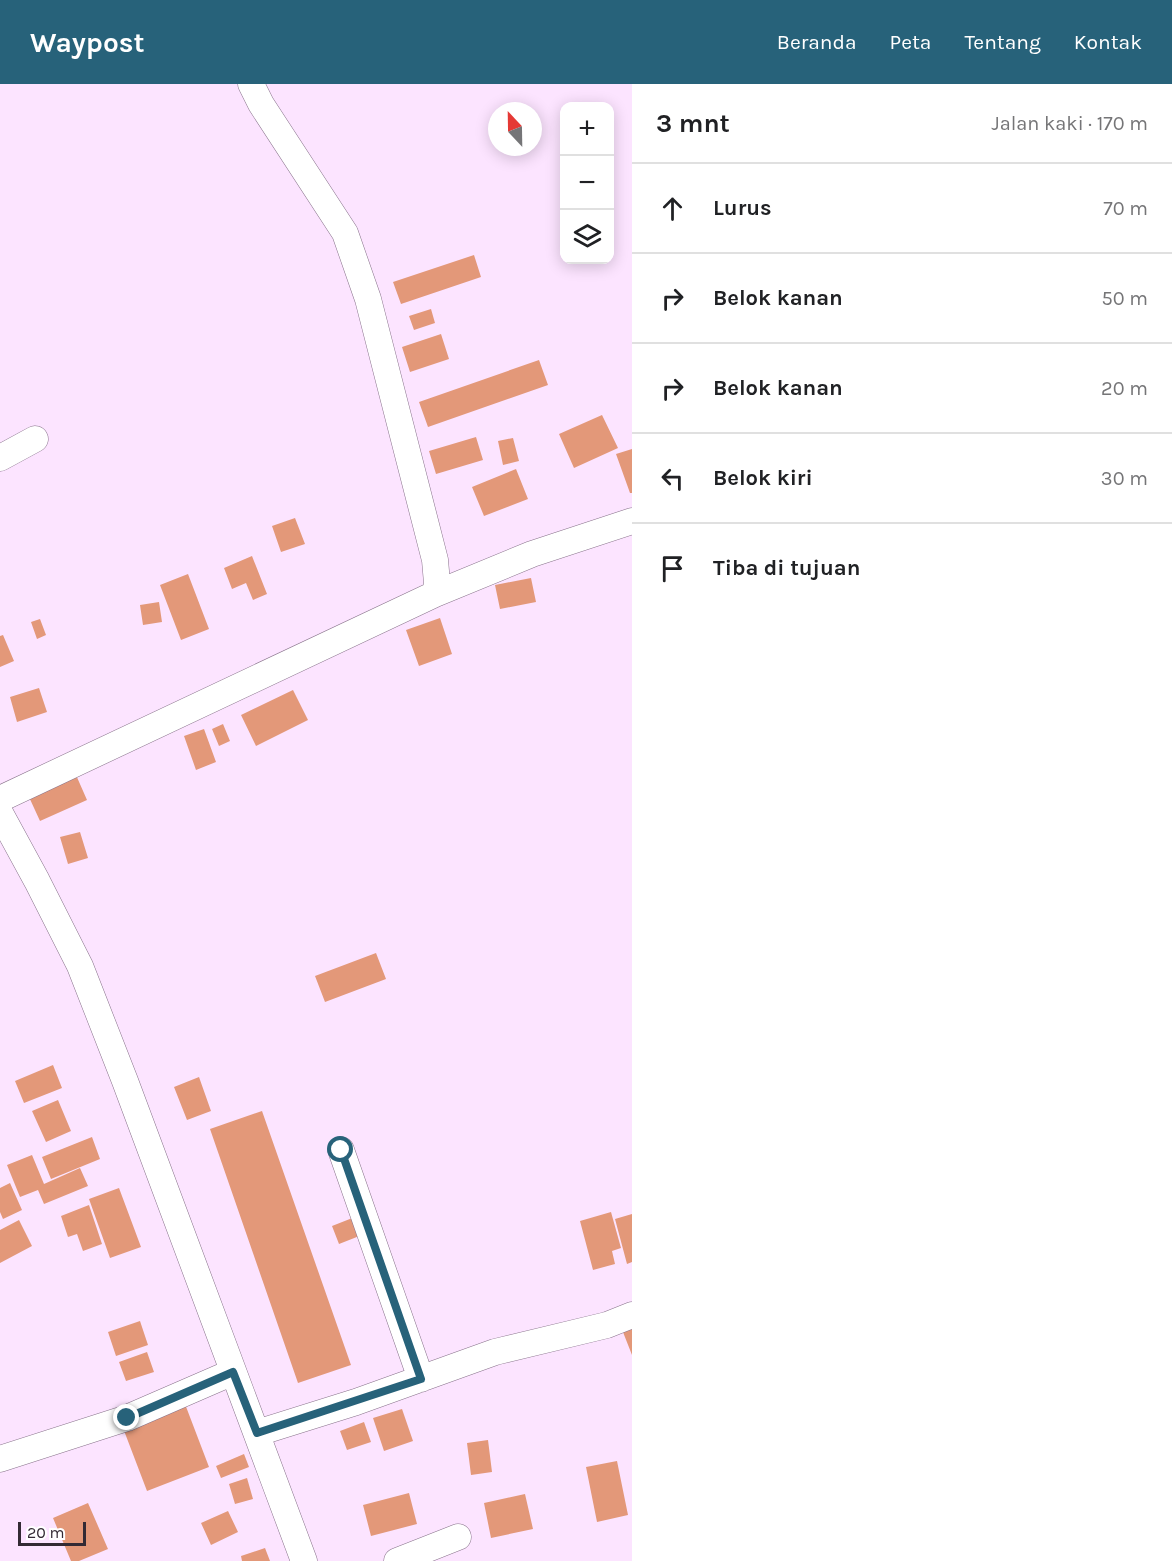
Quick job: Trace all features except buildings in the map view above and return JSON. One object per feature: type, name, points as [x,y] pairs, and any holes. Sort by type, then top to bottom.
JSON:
[{"type":"street","points":[[251,84],[261,104],[345,233],[368,299],[435,560],[437,583],[435,594]]},
{"type":"street","points":[[0,458],[35,439]]},
{"type":"street","points":[[0,799],[435,594],[532,554],[632,521]]},
{"type":"street","points":[[4,828],[37,881],[80,966],[130,1092],[304,1561]]},
{"type":"street","points":[[341,1150],[421,1379]]},
{"type":"street","points":[[257,1433],[495,1352],[608,1324],[632,1315]]},
{"type":"street","points":[[0,1459],[127,1418],[233,1372]]},
{"type":"street","points":[[397,1561],[458,1536]]},
{"type":"route","points":[[127,1418],[233,1372],[257,1433],[421,1379],[341,1150]]}]
